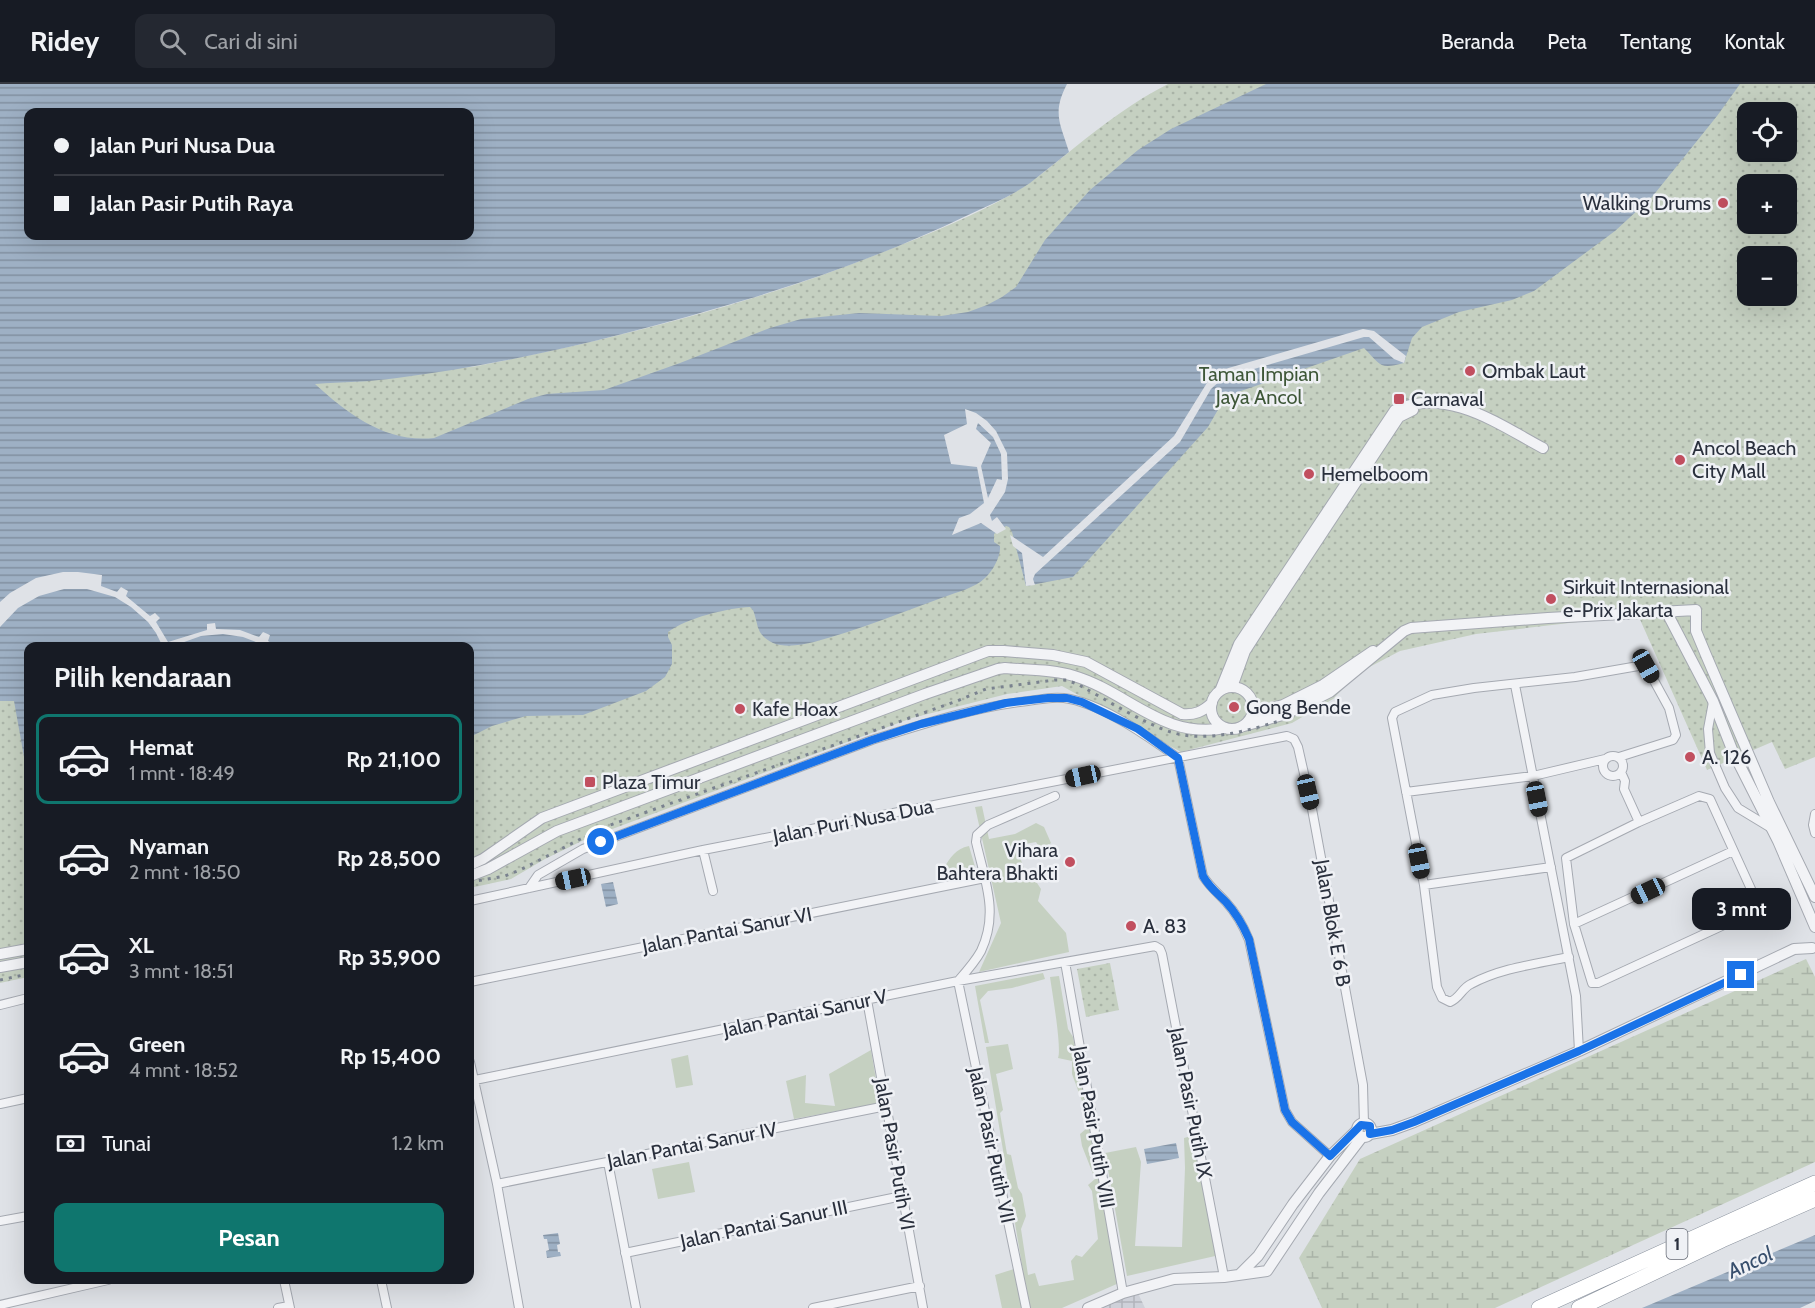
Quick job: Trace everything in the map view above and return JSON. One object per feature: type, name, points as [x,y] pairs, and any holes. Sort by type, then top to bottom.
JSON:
[{"type":"highway","name":"1","points":[[1539,1308],[1815,1183]]},
{"type":"highway","name":"1","points":[[1579,1308],[1815,1199]]},
{"type":"street","points":[[474,863],[542,818],[981,654],[1004,651],[1066,657],[1086,662],[1182,714],[1193,715],[1204,711],[1220,691],[1239,644],[1395,410],[1426,402],[1461,407],[1483,416],[1542,451],[1458,413],[1426,409],[1409,411],[1399,417],[1245,651],[1232,687]]},
{"type":"street","points":[[474,874],[557,831],[1005,668],[1073,675],[1174,726],[1197,729],[1232,729],[1286,714],[1330,692],[1411,628],[1696,610],[1696,631],[1706,656],[1764,792],[1815,897]]},
{"type":"street","points":[[1666,611],[1713,701],[1732,752],[1771,828],[1815,927]]},
{"type":"street","points":[[1253,713],[1282,705],[1318,687],[1371,652],[1394,640]]},
{"type":"street","points":[[1692,660],[1706,656]]},
{"type":"street","points":[[1406,792],[1533,776],[1605,759],[1612,755],[1619,757],[1673,740],[1676,733],[1669,708],[1646,666],[1432,695],[1395,712],[1391,722],[1424,885],[1437,987],[1442,998],[1450,1002],[1459,997],[1464,988],[1501,971],[1569,957]]},
{"type":"street","points":[[1515,685],[1576,996],[1579,1051]]},
{"type":"street","points":[[896,687],[902,704]]},
{"type":"street","points":[[1220,691],[1232,687],[1244,690],[1250,697],[1254,705],[1253,713],[1244,726]]},
{"type":"street","points":[[529,888],[538,875],[583,849],[872,740],[921,724],[1006,703],[1048,698],[1067,698],[1082,702],[1138,729],[1178,758],[1203,876],[1208,885],[1243,923],[1249,939],[1285,1110],[1292,1122],[1330,1156]]},
{"type":"street","points":[[1713,701],[1708,729],[1710,753],[1725,788],[1738,808],[1771,828]]},
{"type":"street","points":[[1212,703],[1214,718],[1225,728]]},
{"type":"street","name":"Jalan Puri Nusa Dua","points":[[474,900],[703,850],[971,799],[1280,736]]},
{"type":"street","name":"Jalan Blok E 6 B","points":[[1280,736],[1294,739],[1298,747],[1312,809],[1363,1085],[1363,1131]]},
{"type":"street","points":[[1619,757],[1623,766],[1621,772],[1625,781],[1624,789]]},
{"type":"street","points":[[1605,759],[1604,771],[1624,789],[1640,822]]},
{"type":"street","points":[[1611,776],[1621,772]]},
{"type":"street","points":[[958,981],[980,954],[991,917],[976,842],[978,832],[1009,814],[1055,796]]},
{"type":"street","points":[[1699,796],[1710,799],[1755,900],[1754,906],[1749,912],[1728,924],[1598,983],[1591,982],[1574,924],[1566,858],[1640,822],[1699,796]]},
{"type":"street","points":[[1815,814],[1813,825],[1815,833]]},
{"type":"street","points":[[513,838],[520,852]]},
{"type":"street","points":[[703,850],[713,891]]},
{"type":"street","points":[[1574,924],[1733,852]]},
{"type":"street","points":[[1424,885],[1551,867]]},
{"type":"street","name":"Jalan Pantai Sanur VI","points":[[474,981],[984,878]]},
{"type":"street","points":[[1239,1275],[1258,1256],[1293,1204],[1330,1156],[1363,1131],[1392,1130],[1414,1122],[1579,1051],[1794,949],[1814,951],[1812,939],[1815,933]]},
{"type":"street","name":"Jalan Pasir Putih IX","points":[[1142,949],[1155,946],[1162,954],[1224,1277]]},
{"type":"street","name":"Jalan Pantai Sanur V","points":[[474,1080],[958,981],[1142,949]]},
{"type":"street","points":[[0,954],[24,950]]},
{"type":"street","name":"Jalan Pasir Putih VIII","points":[[1065,962],[1123,1293]]},
{"type":"street","points":[[0,967],[24,963]]},
{"type":"street","name":"Jalan Pasir Putih VII","points":[[958,981],[1026,1308]]},
{"type":"street","points":[[0,1005],[24,999]]},
{"type":"street","name":"Jalan Pasir Putih VI","points":[[867,999],[923,1308]]},
{"type":"street","points":[[474,1093],[497,1184],[519,1308]]},
{"type":"street","points":[[0,1104],[24,1099]]},
{"type":"street","name":"Jalan Pantai Sanur IV","points":[[497,1184],[886,1107]]},
{"type":"street","points":[[1088,1308],[1123,1293],[1174,1279],[1224,1277],[1267,1271],[1363,1131]]},
{"type":"street","points":[[608,1162],[636,1308]]},
{"type":"street","name":"Jalan Pantai Sanur III","points":[[625,1253],[902,1196]]},
{"type":"street","points":[[1293,1204],[1307,1211]]},
{"type":"street","points":[[0,1221],[24,1217]]},
{"type":"street","points":[[0,1305],[91,1284]]},
{"type":"street","points":[[278,1308],[289,1307],[285,1284]]},
{"type":"street","points":[[382,1284],[387,1308]]},
{"type":"street","points":[[813,1308],[920,1286]]},
{"type":"shaded area","points":[[1136,1289],[1145,1308],[1088,1308]]},
{"type":"green space","name":"Taman Impian Jaya Ancol","points":[[1168,84],[1815,84],[1815,757],[1785,769],[1772,742],[1707,770],[1638,615],[1476,634],[1400,651],[1358,673],[1333,699],[1292,723],[1181,752],[1062,686],[1007,694],[912,718],[588,838],[511,879],[474,887],[474,642],[24,642],[24,978],[0,983],[0,390],[472,367],[629,333],[783,289],[883,252],[965,218],[1020,189],[1131,105]]},
{"type":"green space","points":[[982,806],[989,839],[1015,834],[1036,823],[1044,827],[1051,843],[1042,852],[1036,842],[1025,844],[1020,857],[1027,878],[1037,883],[1041,889],[1038,901],[1066,933],[1069,952],[979,972],[1001,923],[975,807]]},
{"type":"green space","points":[[969,846],[976,870],[946,877],[943,869],[951,857],[960,849]]},
{"type":"green space","points":[[1806,959],[1815,977],[1815,1162],[1495,1308],[1322,1308],[1299,1258],[1360,1159]]},
{"type":"green space","points":[[1110,963],[1119,1010],[1086,1017],[1077,969]]},
{"type":"green space","points":[[1043,973],[1045,979],[1012,988],[988,991],[980,1000],[989,1043],[985,1043],[975,986]]},
{"type":"green space","points":[[1059,976],[1068,1029],[1073,1037],[1119,1283],[1062,1308],[1029,1308],[986,1047],[1008,1044],[1013,1069],[996,1074],[1003,1110],[1000,1113],[1007,1154],[1011,1155],[1026,1216],[1021,1229],[1028,1275],[1035,1273],[1039,1286],[1074,1280],[1071,1261],[1076,1255],[1082,1257],[1098,1239],[1092,1191],[1088,1185],[1095,1179],[1082,1146],[1080,1134],[1087,1128],[1082,1101],[1072,1074],[1072,1061],[1058,1058],[1058,1032],[1050,977]]},
{"type":"green space","points":[[871,1050],[880,1103],[794,1119],[786,1081],[806,1075],[805,1103],[835,1106],[829,1074]]},
{"type":"green space","points":[[688,1055],[693,1085],[676,1088],[671,1059]]},
{"type":"green space","points":[[1195,1135],[1224,1254],[1127,1276],[1105,1153],[1136,1147],[1141,1162],[1135,1246],[1182,1247],[1184,1138]]},
{"type":"green space","points":[[689,1162],[695,1192],[658,1199],[652,1169]]},
{"type":"green space","points":[[1014,1269],[1022,1308],[1002,1308],[995,1275]]},
{"type":"water","points":[[0,84],[1067,84],[1062,94],[1059,118],[1069,152],[1015,193],[885,251],[802,282],[745,300],[572,346],[441,372],[377,380],[315,384],[355,416],[384,431],[400,436],[434,438],[528,399],[547,394],[604,390],[770,328],[801,319],[859,313],[941,316],[968,312],[987,305],[1016,287],[1045,240],[1090,190],[1138,150],[1171,129],[1266,84],[1740,84],[1652,197],[1615,231],[1534,291],[1512,300],[1459,312],[1422,327],[1412,338],[1404,363],[1385,366],[1364,348],[1241,391],[1223,401],[1208,427],[1073,577],[1026,586],[1012,532],[1006,526],[994,534],[994,542],[1000,546],[1000,550],[994,567],[981,581],[966,589],[847,632],[794,646],[778,645],[767,640],[760,633],[750,607],[708,615],[686,622],[668,632],[672,645],[672,664],[665,677],[646,691],[583,715],[526,716],[492,726],[474,735],[474,642],[24,642],[24,757],[14,701],[0,701]]},
{"type":"water","points":[[613,882],[618,904],[606,907],[601,884]]},
{"type":"water","points":[[1176,1143],[1179,1158],[1147,1164],[1144,1149]]},
{"type":"water","points":[[558,1233],[560,1244],[557,1245],[561,1256],[547,1258],[546,1251],[549,1250],[547,1239],[544,1239],[543,1235]]},
{"type":"water","points":[[1815,1235],[1815,1301],[1800,1308],[1642,1308]]},
{"type":"pier","points":[[1363,329],[1374,331],[1406,356],[1404,363],[1394,359],[1369,337],[1364,337],[1223,378],[1211,389],[1180,442],[1035,574],[1033,579],[1035,585],[1026,586],[1022,553],[1013,546],[1010,535],[1043,557],[1174,436],[1210,378],[1225,369]]},
{"type":"pier","points":[[965,409],[987,421],[996,431],[1007,453],[1008,479],[1005,492],[990,515],[992,521],[997,517],[1006,529],[997,534],[981,523],[952,535],[959,518],[970,514],[984,503],[977,467],[951,464],[944,435],[967,424]],"holes":[[[978,423],[993,437],[1001,454],[1002,480],[997,479],[988,498],[981,466],[991,443],[976,429]]]},
{"type":"pier","points":[[63,572],[102,575],[101,586],[117,592],[121,587],[128,591],[126,596],[150,616],[155,613],[160,618],[156,622],[168,642],[160,642],[148,622],[131,607],[115,597],[87,589],[64,589],[39,596],[18,608],[0,627],[0,602],[10,593],[36,578]]},
{"type":"pier","points":[[215,623],[216,629],[240,630],[259,637],[263,632],[270,635],[270,642],[256,642],[243,637],[223,634],[201,636],[184,642],[168,642],[207,630],[207,624]]},
{"type":"railway","points":[[474,881],[505,876],[602,828],[986,689],[1067,680],[1150,724],[1187,735],[1214,736],[1279,721]]},
{"type":"railway","points":[[0,980],[24,975]]},
{"type":"place","name":"Walking Drums","points":[[1723,203]]},
{"type":"place","name":"Ombak Laut","points":[[1470,371]]},
{"type":"place","name":"Carnaval","points":[[1399,399]]},
{"type":"place","name":"Ancol Beach City Mall","points":[[1680,460]]},
{"type":"place","name":"Hemelboom","points":[[1309,474]]},
{"type":"place","name":"Sirkuit Internasional e-Prix Jakarta","points":[[1551,599]]},
{"type":"place","name":"Gong Bende","points":[[1234,707]]},
{"type":"place","name":"Kafe Hoax","points":[[740,709]]},
{"type":"place","name":"A. 126","points":[[1690,757]]},
{"type":"place","name":"Plaza Timur","points":[[590,782]]},
{"type":"place","name":"Vihara Bahtera Bhakti","points":[[1070,862]]},
{"type":"place","name":"A. 83","points":[[1131,926]]},
{"type":"route","points":[[601,842],[872,740],[921,724],[1006,703],[1048,698],[1067,698],[1082,702],[1138,729],[1178,758],[1203,876],[1208,885],[1243,923],[1249,939],[1285,1110],[1292,1122],[1330,1156],[1361,1125],[1370,1126],[1370,1134],[1392,1130],[1414,1122],[1579,1051],[1741,975]]},
{"type":"water label","name":"Ancol","points":[[1750,1262]]}]
